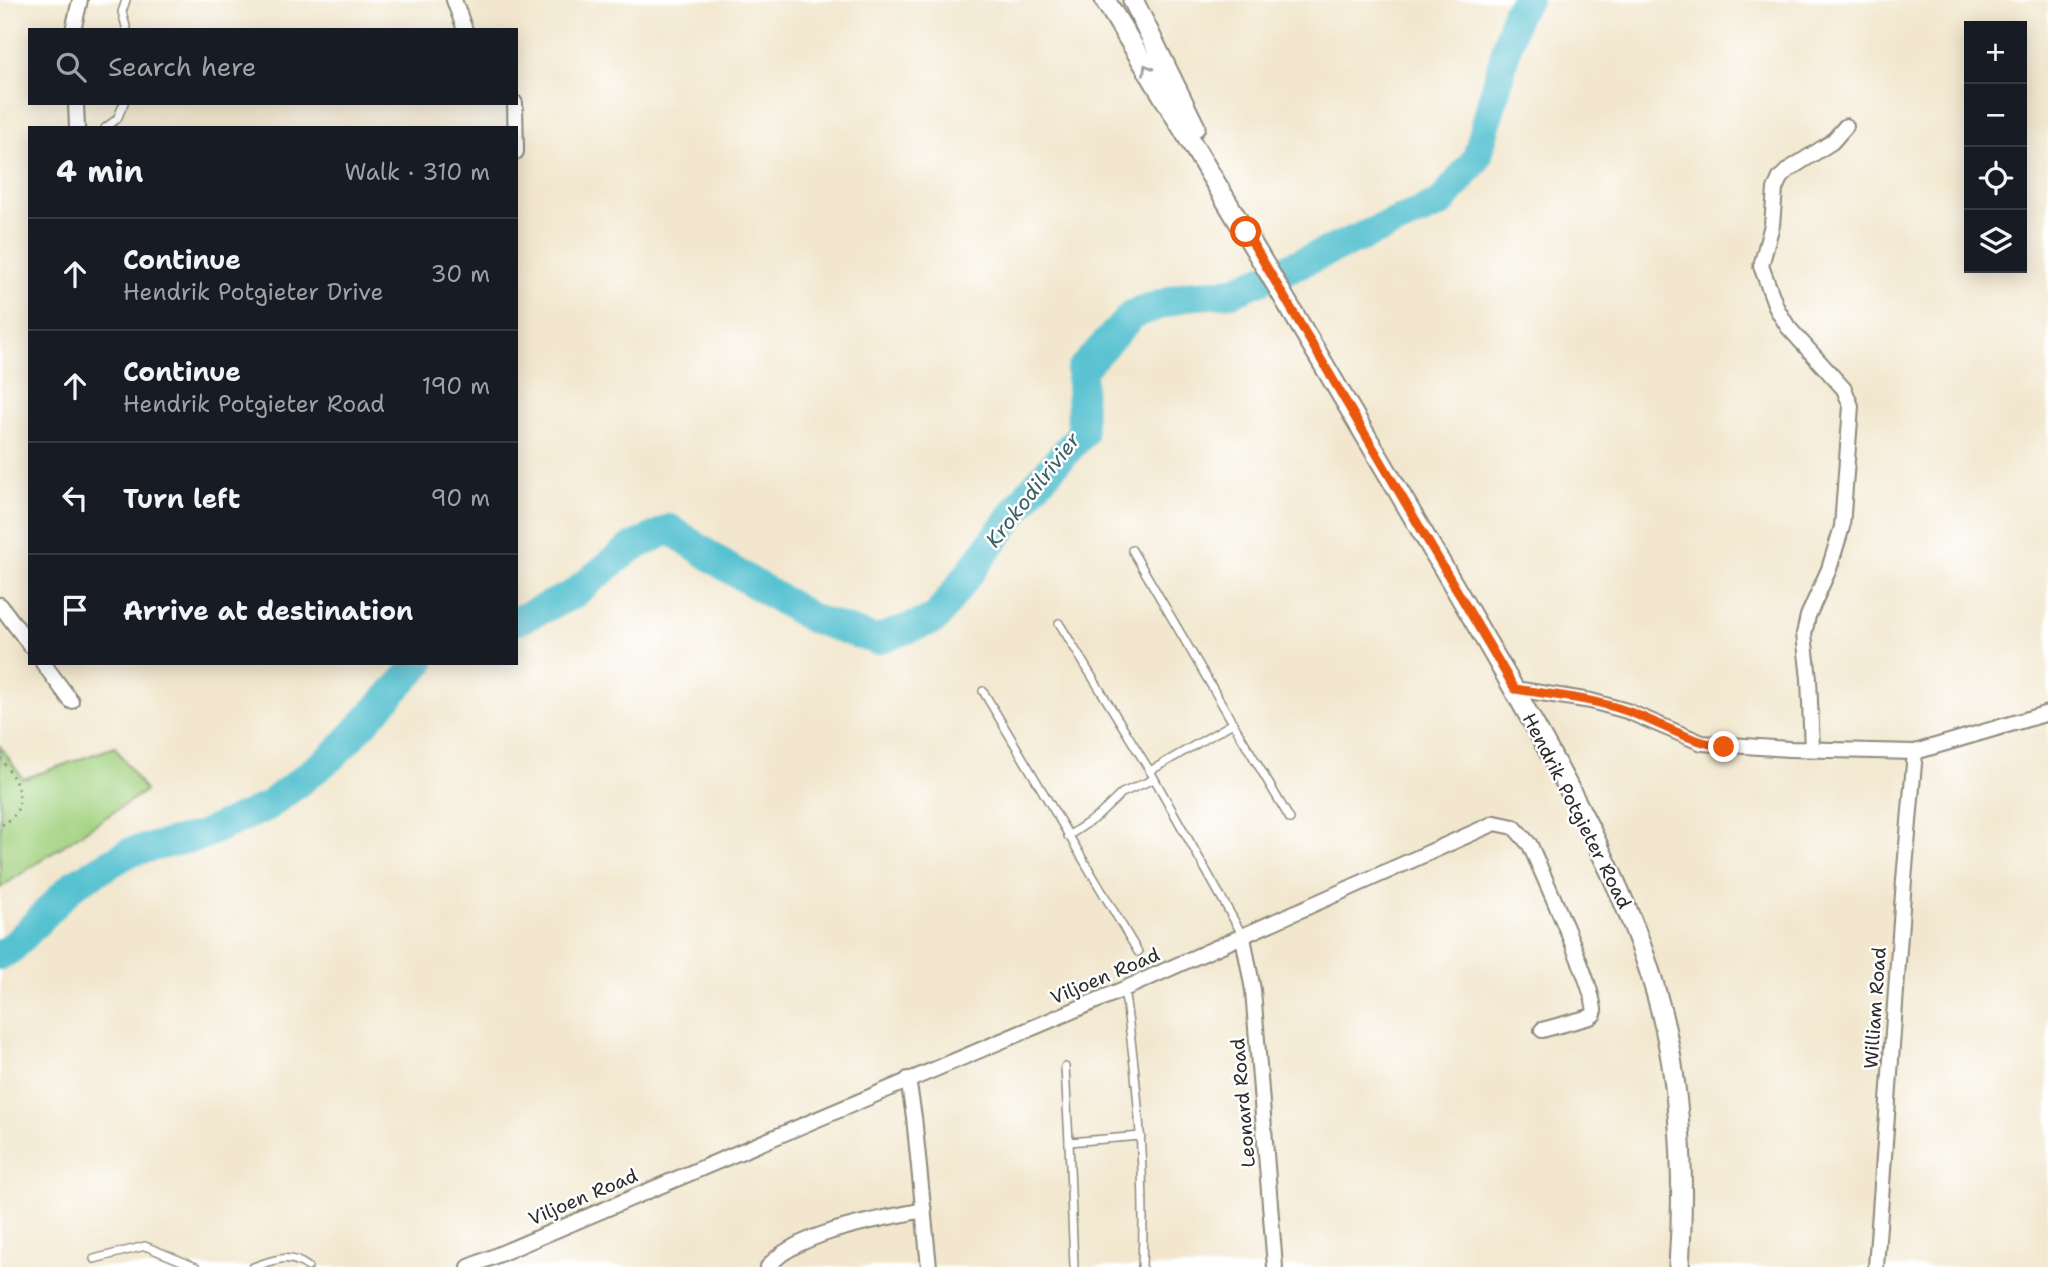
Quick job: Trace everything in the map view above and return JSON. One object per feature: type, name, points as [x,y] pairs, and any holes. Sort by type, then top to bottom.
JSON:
[{"type":"main road","points":[[1105,0],[1250,239]]},
{"type":"main road","points":[[1133,0],[1250,239]]},
{"type":"main road","name":"Hendrik Potgieter Road","points":[[1250,239],[1515,689],[1572,793],[1605,859],[1635,929],[1669,1046],[1681,1171],[1679,1267]]},
{"type":"street","points":[[73,28],[80,0]]},
{"type":"street","points":[[454,0],[464,28]]},
{"type":"street","points":[[75,105],[77,126]]},
{"type":"street","points":[[515,105],[515,126]]},
{"type":"street","points":[[1812,749],[1804,634],[1808,616],[1829,569],[1842,527],[1851,406],[1844,389],[1788,327],[1777,309],[1761,266],[1780,178],[1832,142],[1846,126]]},
{"type":"street","points":[[0,605],[28,642]]},
{"type":"street","points":[[44,665],[71,701]]},
{"type":"street","points":[[1515,689],[1591,701],[1627,712],[1702,743],[1724,747],[1915,752],[2048,713]]},
{"type":"street","name":"William Road","points":[[1876,1267],[1915,752]]},
{"type":"street","name":"Viljoen Road","points":[[469,1267],[1124,989],[1488,825],[1506,824],[1514,827],[1531,845],[1595,1003],[1594,1014],[1590,1017],[1542,1030]]},
{"type":"street","name":"Leonard Road","points":[[1243,937],[1253,990],[1275,1267]]},
{"type":"street","points":[[908,1079],[929,1267]]},
{"type":"street","points":[[768,1267],[783,1254],[825,1234],[923,1210]]},
{"type":"lane","points":[[126,0],[122,12],[126,28]]},
{"type":"lane","points":[[108,126],[117,119],[123,105]]},
{"type":"lane","points":[[1132,550],[1290,819]]},
{"type":"lane","points":[[1059,623],[1150,771],[1243,937]]},
{"type":"lane","points":[[983,691],[1138,952]]},
{"type":"lane","points":[[1150,771],[1233,723]]},
{"type":"lane","points":[[1068,836],[1098,816],[1122,793],[1154,779]]},
{"type":"lane","points":[[1124,989],[1135,1065],[1141,1136],[1142,1267]]},
{"type":"lane","points":[[1065,1067],[1074,1266]]},
{"type":"lane","points":[[1069,1142],[1141,1136]]},
{"type":"lane","points":[[94,1259],[145,1246],[196,1267]]},
{"type":"lane","points":[[253,1267],[290,1258],[299,1260],[308,1267]]},
{"type":"path","points":[[0,758],[10,771],[20,793],[19,808],[9,821],[0,827]]},
{"type":"green space","points":[[0,746],[23,779],[115,747],[145,791],[0,888]]},
{"type":"waterway","name":"Krokodilrivier","points":[[518,620],[572,595],[629,549],[670,529],[813,619],[876,640],[935,619],[1032,489],[1082,434],[1081,370],[1133,314],[1186,296],[1232,292],[1441,203],[1477,158],[1516,13],[1527,0]]},
{"type":"waterway","name":"Krokodilrivier","points":[[0,955],[11,949],[73,885],[130,852],[200,836],[268,806],[334,755],[418,665]]},
{"type":"route","points":[[1246,232],[1515,689],[1591,701],[1627,712],[1702,743],[1724,747]]}]
